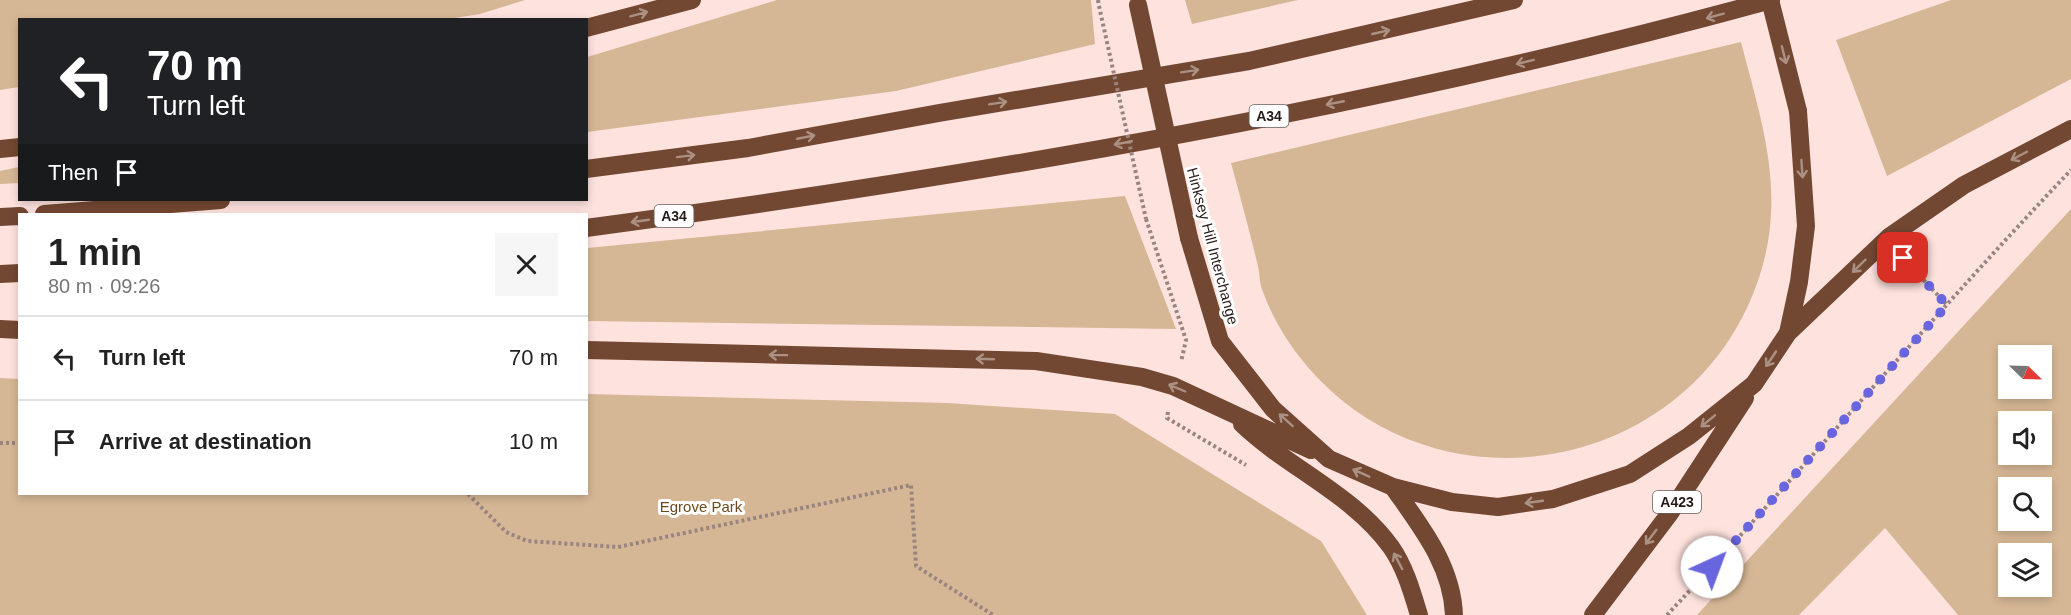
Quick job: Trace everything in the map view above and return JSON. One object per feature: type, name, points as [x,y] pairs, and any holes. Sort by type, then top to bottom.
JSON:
[{"type":"highway","points":[[588,27],[692,0]]},
{"type":"highway","points":[[588,169],[748,148],[939,113],[1249,61],[1514,0]]},
{"type":"highway","name":"Hinksey Hill Interchange","points":[[1137,2],[1189,238],[1220,341],[1273,409],[1329,459],[1393,488],[1452,502],[1498,507],[1553,499],[1630,474],[1689,436],[1754,384],[1788,333],[1800,282],[1806,226],[1798,111],[1771,0]]},
{"type":"highway","name":"A34","points":[[588,228],[947,177],[1406,90],[1771,0]]},
{"type":"highway","points":[[1788,333],[1888,237],[1964,185],[2071,129]]},
{"type":"highway","points":[[0,149],[18,147]]},
{"type":"highway","points":[[57,213],[208,201]]},
{"type":"highway","points":[[0,217],[18,216]]},
{"type":"highway","points":[[0,274],[18,273]]},
{"type":"highway","points":[[0,329],[18,330]]},
{"type":"highway","points":[[588,350],[1036,361],[1142,376],[1173,386],[1329,459]]},
{"type":"highway","name":"A423","points":[[1593,615],[1670,513],[1754,384]]},
{"type":"highway","points":[[1230,413],[1266,447],[1363,516],[1391,548],[1408,582],[1419,615]]},
{"type":"highway","points":[[1393,488],[1433,542],[1453,595],[1454,615]]},
{"type":"path","points":[[1098,0],[1146,219]]},
{"type":"path","points":[[1667,615],[1993,252],[2071,170]]},
{"type":"path","points":[[1903,258],[1947,305]]},
{"type":"path","points":[[0,443],[18,443]]},
{"type":"path","points":[[469,495],[506,532],[527,541],[618,547],[911,485],[916,566],[993,615]]},
{"type":"green space","points":[[0,0],[525,0],[480,14],[454,18],[18,18],[18,87],[0,90]]},
{"type":"green space","points":[[777,0],[1091,0],[1095,44],[896,91],[588,132],[588,57]]},
{"type":"green space","points":[[1185,0],[1298,0],[1192,24]]},
{"type":"green space","points":[[1951,0],[2071,0],[2071,79],[1887,176],[1836,40]]},
{"type":"green space","points":[[1741,42],[1768,154],[1771,181],[1769,238],[1762,268],[1730,338],[1683,393],[1623,432],[1557,453],[1487,457],[1417,443],[1353,409],[1298,355],[1288,341],[1262,289],[1231,163]]},
{"type":"green space","points":[[18,167],[18,183],[0,184],[0,171]]},
{"type":"green space","points":[[1125,196],[1176,329],[588,321],[588,248]]},
{"type":"green space","points":[[2071,209],[2071,615],[1958,615],[1885,528],[1799,615],[1697,615]]},
{"type":"green space","name":"Egrove Park","points":[[0,378],[18,379],[18,495],[588,495],[588,394],[947,403],[1115,414],[1321,541],[1367,615],[0,615]]},
{"type":"route","points":[[1712,567],[1947,305],[1903,258]]}]
